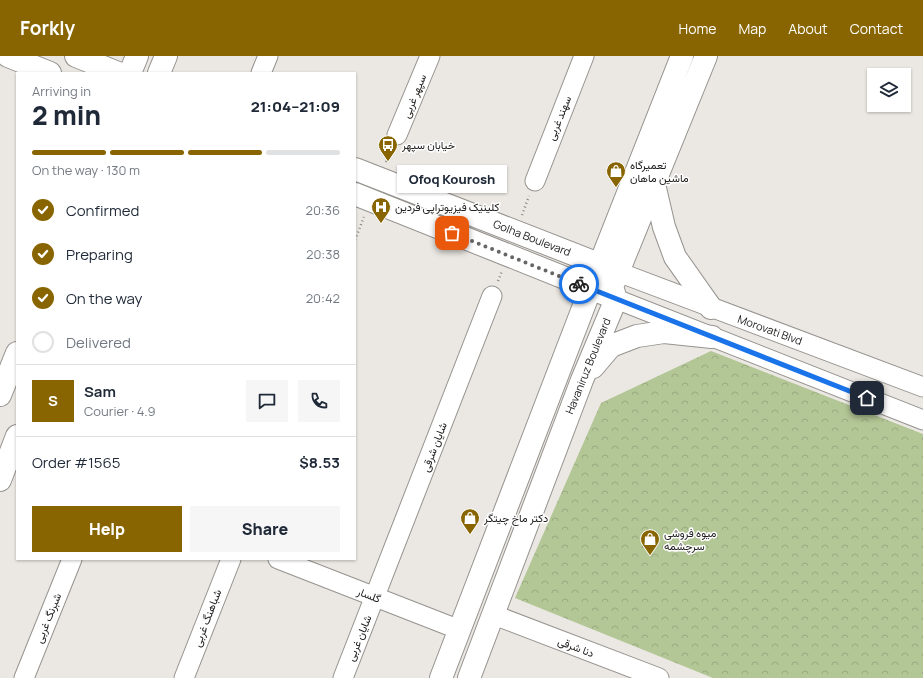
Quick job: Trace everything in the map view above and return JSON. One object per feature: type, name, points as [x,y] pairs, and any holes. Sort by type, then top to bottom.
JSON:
[{"type":"main road","points":[[8,56],[48,72]]},
{"type":"main road","points":[[76,56],[116,72]]},
{"type":"main road","points":[[130,72],[137,56]]},
{"type":"main road","points":[[159,72],[166,56]]},
{"type":"main road","name":"Havaniruz Boulevard","points":[[469,678],[582,380],[616,299],[612,287],[609,268],[682,56]]},
{"type":"main road","name":"Havaniruz Boulevard","points":[[441,678],[591,288],[609,268],[654,184],[706,56]]},
{"type":"main road","name":"Golha Boulevard","points":[[356,169],[609,268]]},
{"type":"main road","points":[[654,184],[664,227],[675,257],[711,308]]},
{"type":"main road","points":[[356,194],[616,299]]},
{"type":"main road","points":[[582,380],[611,346],[638,336],[664,332],[712,337]]},
{"type":"main road","points":[[0,394],[16,355]]},
{"type":"main road","points":[[0,480],[16,439]]},
{"type":"street","points":[[261,72],[268,56]]},
{"type":"street","name":"سپهر غربی","points":[[397,135],[430,56]]},
{"type":"street","name":"سهند غربی","points":[[535,181],[584,56]]},
{"type":"street","name":"Morovati Blvd","points":[[609,268],[711,308],[923,387]]},
{"type":"street","name":"شایان شرقی","points":[[375,597],[492,296]]},
{"type":"street","points":[[616,299],[923,420]]},
{"type":"street","name":"شبرنگ غربی","points":[[24,678],[72,560]]},
{"type":"street","name":"شباهنگ غربی","points":[[184,678],[231,560]]},
{"type":"street","name":"گلسار","points":[[281,560],[460,630]]},
{"type":"street","name":"شایان غربی","points":[[343,678],[375,597]]},
{"type":"street","name":"دنا شرقی","points":[[494,615],[659,678]]},
{"type":"green space","points":[[711,351],[923,434],[923,678],[713,678],[515,598],[601,403]]},
{"type":"way so far","points":[[452,233],[579,284]]},
{"type":"place","name":"خیابان سپهر","points":[[388,162]]},
{"type":"place","name":"تعمیرگاه ماشین ماهان","points":[[616,188]]},
{"type":"place","name":"کلینیک فیزیوتراپی فردین","points":[[381,224]]},
{"type":"place","name":"Ofoq Kourosh","points":[[452,233]]},
{"type":"place","name":"دکتر ماخ چیتگر","points":[[470,535]]},
{"type":"place","name":"میوه فروشی سرچشمه","points":[[650,556]]},
{"type":"route","points":[[579,284],[867,398]]}]
